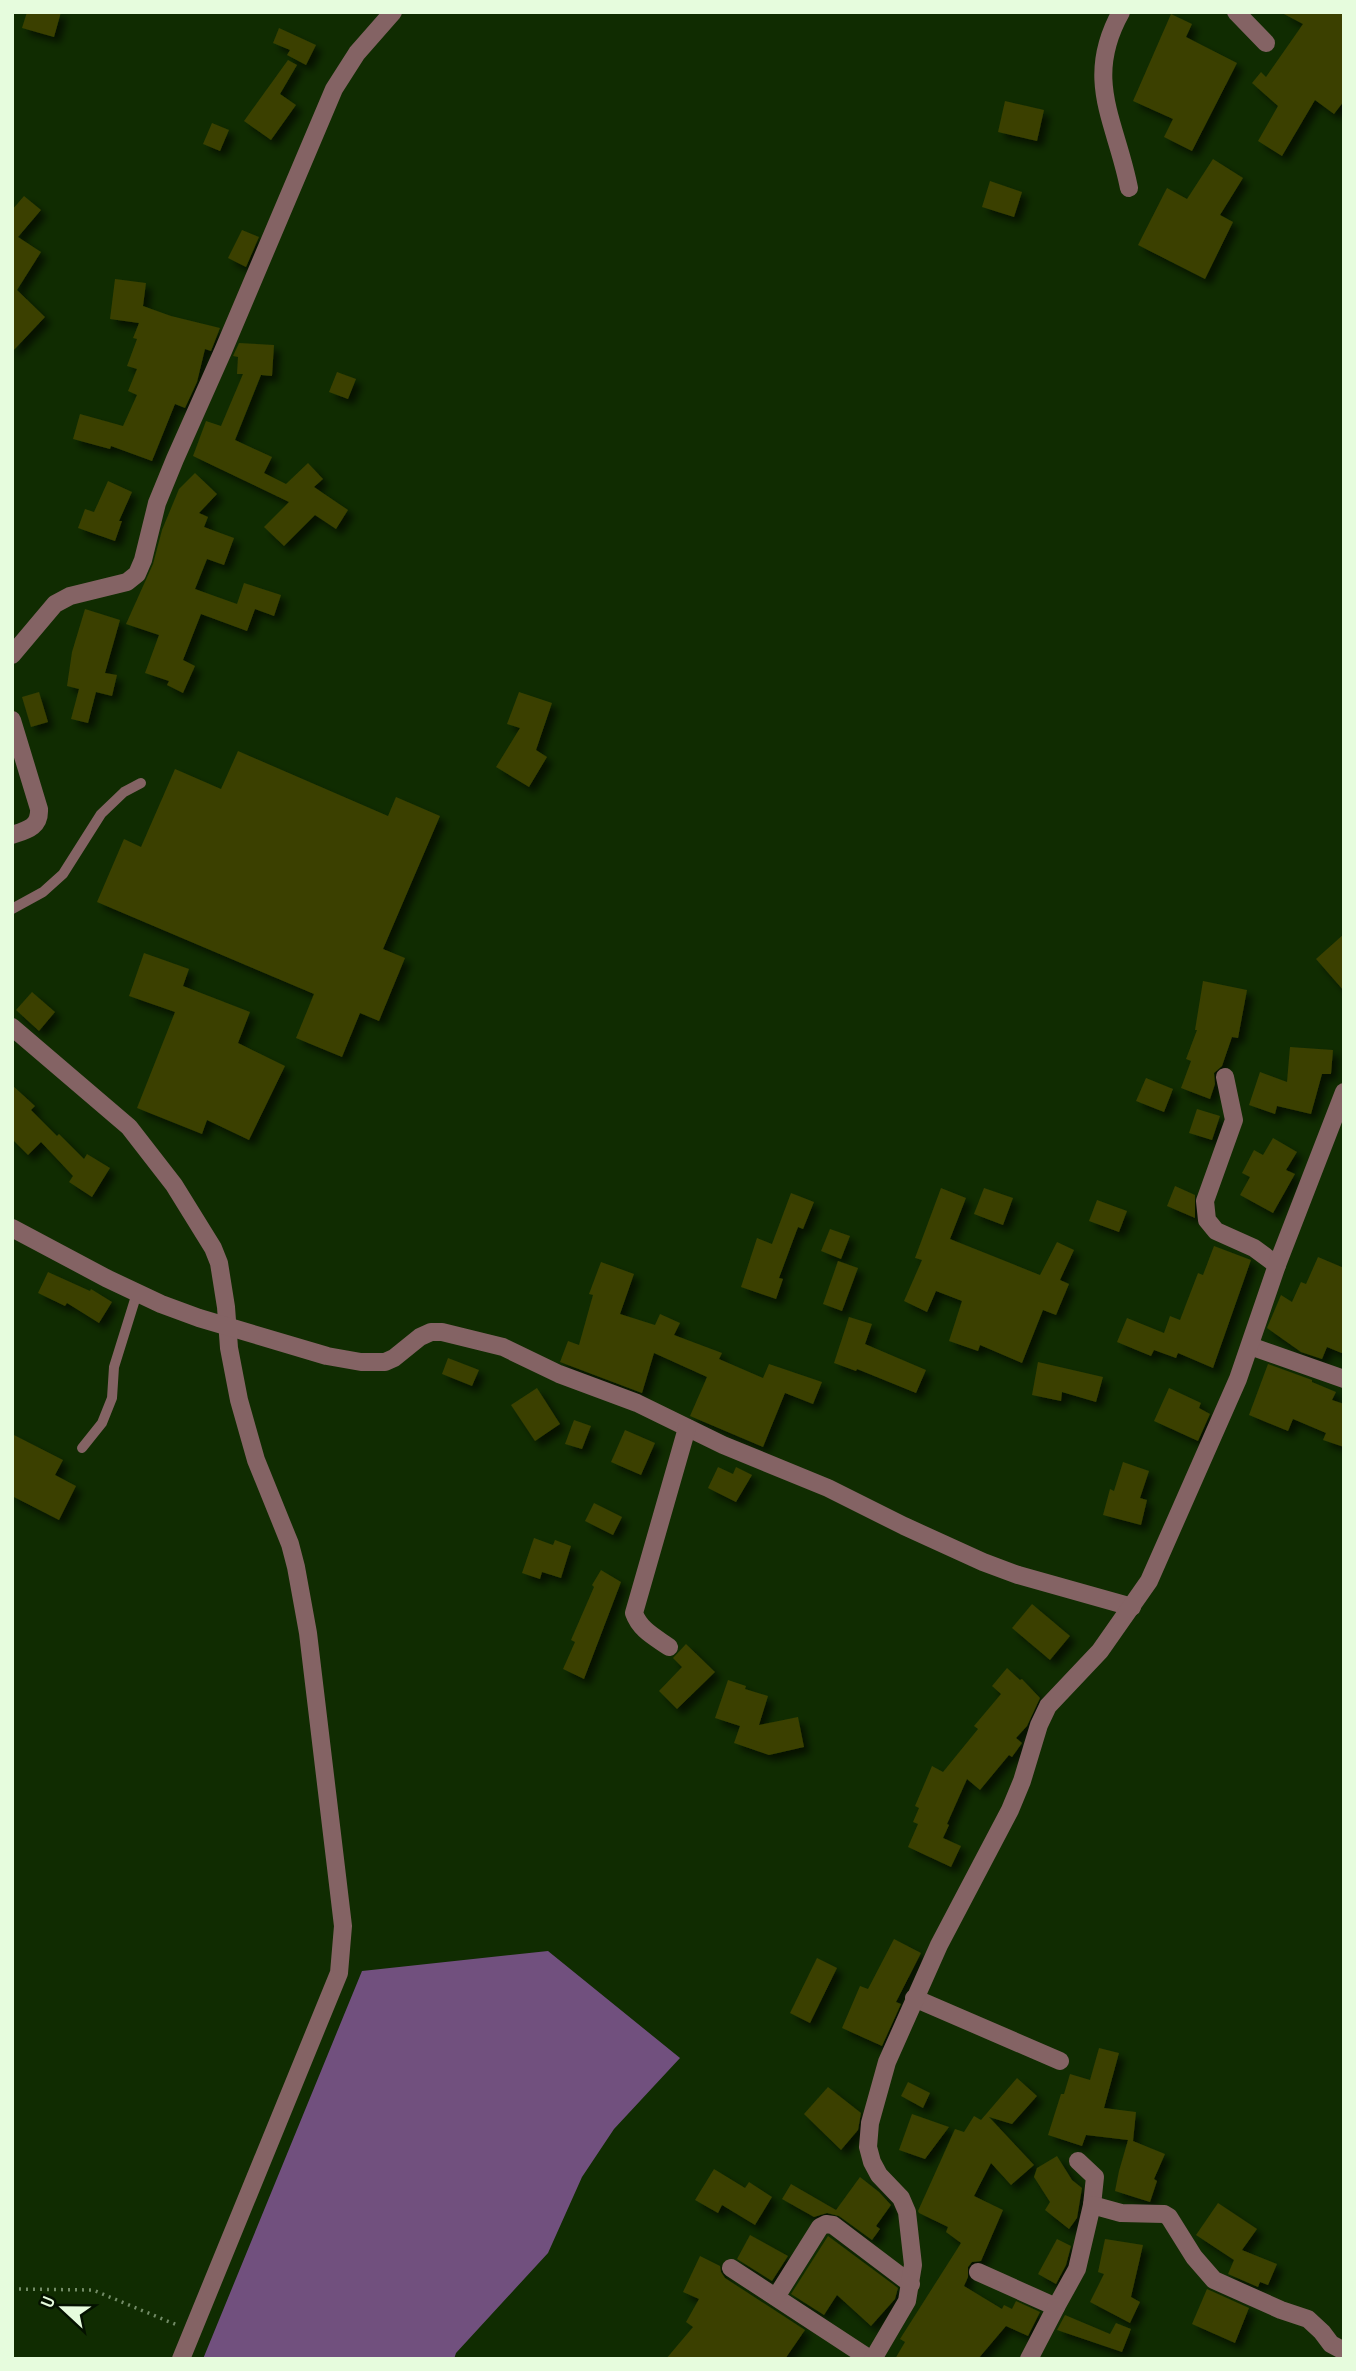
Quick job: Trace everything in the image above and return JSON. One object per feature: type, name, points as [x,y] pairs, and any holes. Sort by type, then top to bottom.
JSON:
[{"type":"street","points":[[12,654],[55,604],[70,596],[127,582],[137,574],[157,503],[334,89],[357,53],[393,12]]},
{"type":"street","points":[[1121,12],[1105,49],[1104,95],[1129,188]]},
{"type":"street","points":[[1236,12],[1266,43]]},
{"type":"street","points":[[12,720],[39,809],[39,817],[32,828],[12,835]]},
{"type":"street","points":[[12,1027],[130,1127],[167,1176],[219,1263],[226,1326],[239,1400],[256,1460],[296,1567],[308,1633],[343,1926],[339,1973],[181,2359]]},
{"type":"street","points":[[1226,1077],[1234,1120],[1205,1201],[1207,1220],[1216,1231],[1254,1248],[1277,1265]]},
{"type":"street","points":[[731,2267],[872,2359],[904,2308],[911,2284],[912,2249],[907,2212],[901,2198],[879,2175],[868,2147],[870,2123],[887,2062],[939,1945],[1010,1810],[1048,1706],[1100,1651],[1149,1581],[1250,1346],[1277,1265],[1344,1091]]},
{"type":"street","points":[[12,1228],[137,1293],[182,1313],[327,1356],[374,1363],[385,1362],[431,1332],[453,1333],[502,1347],[559,1374],[638,1404],[723,1446],[828,1488],[983,1562],[1018,1575],[1132,1607]]},
{"type":"street","points":[[1250,1346],[1344,1379]]},
{"type":"street","points":[[669,1647],[637,1623],[635,1613],[687,1428]]},
{"type":"street","points":[[914,1998],[1060,2061]]},
{"type":"street","points":[[1029,2359],[1077,2269],[1087,2234],[1094,2177],[1079,2161]]},
{"type":"street","points":[[1092,2205],[1121,2213],[1167,2215],[1194,2257],[1214,2280],[1308,2319],[1331,2344],[1344,2351]]},
{"type":"street","points":[[776,2297],[820,2227],[826,2224],[833,2225],[911,2284]]},
{"type":"street","points":[[978,2273],[1056,2307]]},
{"type":"lane","points":[[12,909],[43,892],[63,874],[101,814],[124,792],[141,783]]},
{"type":"lane","points":[[82,1448],[102,1423],[112,1398],[114,1367],[137,1293]]},
{"type":"path","points":[[12,2289],[93,2290],[192,2332]]},
{"type":"shaded area","points":[[548,1951],[680,2058],[614,2129],[582,2177],[548,2253],[456,2353],[454,2359],[203,2359],[362,1971]]},
{"type":"building","points":[[27,12],[61,12],[54,37],[22,28]]},
{"type":"building","points":[[1280,12],[1344,12],[1344,101],[1334,114],[1315,100],[1282,156],[1258,141],[1278,106],[1252,83],[1261,72],[1266,77],[1303,24]]},
{"type":"building","points":[[1171,14],[1192,24],[1186,37],[1237,63],[1192,151],[1164,137],[1173,119],[1133,101]]},
{"type":"building","points":[[279,28],[316,45],[306,65],[287,55],[290,50],[273,43]]},
{"type":"building","points":[[288,60],[297,65],[280,94],[296,105],[271,140],[244,121]]},
{"type":"building","points":[[1005,101],[1044,110],[1037,141],[998,132]]},
{"type":"building","points":[[212,123],[229,130],[220,151],[203,144]]},
{"type":"building","points":[[1213,159],[1243,178],[1220,215],[1233,222],[1205,279],[1138,245],[1167,188],[1187,199]]},
{"type":"building","points":[[990,181],[1022,192],[1014,217],[982,207]]},
{"type":"building","points":[[24,196],[41,210],[18,237],[41,252],[17,290],[45,317],[12,352],[12,210]]},
{"type":"building","points":[[242,230],[259,237],[246,267],[228,258]]},
{"type":"building","points":[[115,279],[146,283],[143,306],[220,328],[211,351],[205,349],[197,382],[185,408],[175,404],[152,461],[111,446],[110,449],[73,439],[80,414],[123,426],[137,395],[128,391],[137,369],[127,366],[137,339],[133,338],[139,323],[110,319]]},
{"type":"building","points":[[239,343],[274,345],[272,376],[261,375],[235,440],[272,457],[264,473],[286,484],[308,463],[323,479],[314,487],[348,510],[336,529],[315,515],[284,546],[264,527],[289,502],[193,456],[206,421],[221,426],[243,374],[237,374],[238,357],[233,356]]},
{"type":"building","points":[[337,372],[356,379],[348,399],[329,392]]},
{"type":"building","points":[[195,473],[217,494],[199,513],[208,517],[204,527],[234,538],[224,565],[207,559],[195,589],[237,604],[244,583],[281,595],[274,616],[255,609],[247,631],[201,614],[183,660],[195,666],[183,693],[167,685],[169,681],[145,673],[159,635],[126,624],[153,564],[162,530],[179,489]]},
{"type":"building","points":[[108,481],[132,492],[119,521],[122,521],[115,541],[78,528],[85,509],[94,512]]},
{"type":"building","points":[[85,609],[120,620],[105,673],[117,675],[112,696],[96,692],[88,723],[71,719],[79,689],[67,686],[72,652]]},
{"type":"building","points":[[39,692],[48,722],[31,727],[22,697]]},
{"type":"building","points":[[519,692],[552,703],[536,750],[547,757],[529,787],[496,767],[520,728],[507,724]]},
{"type":"building","points":[[238,751],[388,816],[396,797],[440,816],[383,949],[405,958],[379,1021],[360,1013],[342,1057],[296,1038],[314,994],[97,902],[124,839],[141,847],[175,769],[221,789]]},
{"type":"building","points":[[1344,934],[1344,991],[1316,959]]},
{"type":"building","points":[[144,953],[189,969],[183,986],[250,1012],[238,1043],[285,1066],[249,1140],[207,1120],[202,1134],[137,1108],[175,1012],[129,996]]},
{"type":"building","points":[[1203,981],[1247,990],[1238,1038],[1232,1037],[1222,1066],[1214,1073],[1215,1084],[1210,1099],[1181,1088],[1191,1061],[1186,1059],[1197,1030]]},
{"type":"building","points":[[32,992],[55,1012],[39,1031],[16,1010]]},
{"type":"building","points":[[1290,1047],[1333,1050],[1331,1074],[1322,1074],[1311,1114],[1277,1106],[1275,1114],[1249,1105],[1260,1072],[1287,1082]]},
{"type":"building","points":[[1146,1078],[1173,1089],[1164,1112],[1136,1101]]},
{"type":"building","points":[[12,1085],[35,1106],[31,1110],[84,1159],[87,1154],[110,1168],[92,1197],[69,1182],[73,1176],[41,1142],[28,1155],[12,1139]]},
{"type":"building","points":[[1197,1109],[1220,1116],[1212,1140],[1189,1133]]},
{"type":"building","points":[[1273,1138],[1297,1152],[1286,1170],[1295,1174],[1273,1213],[1240,1195],[1250,1177],[1242,1173],[1254,1150],[1263,1155]]},
{"type":"building","points":[[1175,1186],[1195,1195],[1195,1218],[1167,1206]]},
{"type":"building","points":[[941,1188],[966,1198],[950,1239],[1040,1275],[1057,1242],[1074,1250],[1060,1280],[1069,1284],[1056,1315],[1043,1310],[1022,1363],[980,1345],[978,1351],[949,1341],[962,1301],[936,1291],[927,1312],[904,1301],[922,1260],[915,1258]]},
{"type":"building","points":[[984,1188],[1013,1198],[1003,1225],[974,1214]]},
{"type":"building","points":[[791,1193],[814,1202],[803,1229],[798,1227],[779,1278],[783,1279],[776,1299],[741,1287],[757,1238],[772,1244]]},
{"type":"building","points":[[1097,1200],[1127,1211],[1119,1232],[1089,1221]]},
{"type":"building","points":[[830,1229],[850,1236],[841,1259],[821,1251]]},
{"type":"building","points":[[1214,1246],[1251,1260],[1213,1368],[1178,1353],[1176,1358],[1154,1350],[1151,1356],[1117,1342],[1127,1318],[1164,1333],[1170,1316],[1180,1320],[1198,1273],[1203,1275]]},
{"type":"building","points":[[1318,1257],[1344,1268],[1344,1354],[1327,1347],[1322,1359],[1301,1352],[1267,1328],[1281,1295],[1292,1302],[1301,1282],[1306,1284]]},
{"type":"building","points":[[838,1261],[858,1268],[842,1311],[823,1304]]},
{"type":"building","points":[[601,1262],[634,1274],[620,1314],[655,1325],[660,1314],[680,1323],[674,1335],[722,1353],[719,1359],[763,1378],[769,1364],[822,1382],[813,1404],[785,1393],[763,1447],[690,1416],[707,1377],[654,1353],[642,1393],[560,1362],[568,1341],[579,1345],[593,1295],[589,1294]]},
{"type":"building","points":[[48,1272],[90,1291],[91,1289],[112,1302],[99,1323],[67,1303],[65,1306],[38,1293]]},
{"type":"building","points":[[849,1317],[872,1324],[865,1344],[926,1370],[916,1393],[857,1369],[856,1371],[834,1363]]},
{"type":"building","points":[[448,1358],[479,1370],[472,1386],[442,1374]]},
{"type":"building","points":[[1038,1362],[1103,1377],[1096,1402],[1062,1392],[1061,1401],[1032,1395]]},
{"type":"building","points":[[1268,1364],[1336,1392],[1332,1400],[1344,1404],[1344,1447],[1323,1440],[1326,1433],[1293,1419],[1288,1431],[1249,1415]]},
{"type":"building","points":[[537,1388],[560,1424],[535,1441],[511,1405]]},
{"type":"building","points":[[1169,1388],[1201,1403],[1199,1408],[1210,1414],[1198,1441],[1154,1421]]},
{"type":"building","points":[[574,1420],[591,1426],[582,1449],[565,1444]]},
{"type":"building","points":[[625,1430],[655,1443],[641,1475],[611,1462]]},
{"type":"building","points":[[12,1434],[63,1460],[55,1475],[76,1486],[59,1520],[12,1496]]},
{"type":"building","points":[[1123,1462],[1149,1471],[1140,1498],[1147,1500],[1141,1525],[1103,1515],[1110,1489],[1114,1491]]},
{"type":"building","points":[[718,1467],[733,1474],[736,1467],[752,1475],[736,1502],[708,1488]]},
{"type":"building","points":[[594,1503],[622,1517],[613,1535],[585,1521]]},
{"type":"building","points":[[534,1538],[553,1545],[555,1540],[571,1546],[561,1578],[542,1572],[540,1579],[522,1573]]},
{"type":"building","points":[[601,1570],[621,1582],[584,1679],[563,1669],[575,1642],[571,1640],[594,1587],[592,1585]]},
{"type":"building","points":[[1032,1604],[1070,1636],[1050,1660],[1012,1628]]},
{"type":"building","points":[[686,1644],[715,1672],[677,1709],[659,1691],[682,1667],[673,1658]]},
{"type":"building","points":[[1007,1668],[1040,1698],[1027,1726],[1016,1738],[1022,1743],[1012,1757],[1009,1755],[980,1790],[967,1779],[943,1838],[961,1846],[951,1867],[908,1847],[918,1824],[913,1822],[919,1808],[915,1806],[932,1766],[943,1772],[978,1729],[974,1726],[1001,1694],[992,1686]]},
{"type":"building","points":[[728,1680],[768,1696],[759,1725],[798,1717],[804,1747],[769,1755],[734,1743],[740,1726],[715,1718]]},
{"type":"building","points":[[894,1939],[921,1953],[896,2002],[901,2004],[882,2046],[842,2028],[860,1986],[868,1989]]},
{"type":"building","points":[[817,1958],[837,1968],[810,2023],[790,2013]]},
{"type":"building","points":[[1099,2048],[1119,2053],[1104,2108],[1136,2112],[1133,2141],[1165,2154],[1154,2179],[1157,2181],[1150,2202],[1115,2191],[1128,2140],[1086,2135],[1082,2146],[1048,2135],[1070,2074],[1090,2080]]},
{"type":"building","points":[[1017,2078],[1037,2096],[1012,2124],[989,2117],[1034,2165],[1011,2185],[991,2163],[974,2196],[1003,2210],[981,2261],[972,2262],[968,2267],[964,2286],[1002,2309],[1004,2305],[1012,2309],[1016,2301],[1040,2312],[1028,2336],[1006,2326],[978,2359],[895,2359],[905,2342],[900,2339],[961,2243],[946,2232],[948,2227],[918,2211],[955,2129],[964,2132],[974,2116],[981,2120]]},
{"type":"building","points":[[908,2082],[930,2093],[923,2108],[901,2096]]},
{"type":"building","points":[[828,2087],[861,2113],[858,2130],[841,2150],[804,2114]]},
{"type":"building","points":[[912,2114],[949,2127],[925,2159],[899,2150]]},
{"type":"building","points":[[1057,2156],[1072,2180],[1082,2188],[1077,2218],[1069,2229],[1045,2210],[1050,2202],[1034,2177],[1037,2168]]},
{"type":"building","points":[[714,2169],[745,2188],[749,2182],[772,2197],[755,2225],[722,2205],[718,2213],[695,2200]]},
{"type":"building","points":[[860,2177],[891,2205],[876,2226],[880,2229],[872,2240],[839,2216],[827,2213],[814,2217],[782,2199],[791,2184],[836,2210]]},
{"type":"building","points":[[1218,2203],[1257,2229],[1242,2250],[1277,2264],[1268,2285],[1260,2282],[1258,2287],[1228,2274],[1234,2260],[1196,2235]]},
{"type":"building","points":[[750,2235],[788,2256],[772,2281],[737,2259]]},
{"type":"building","points":[[828,2236],[898,2288],[895,2299],[871,2326],[837,2295],[824,2315],[791,2294]]},
{"type":"building","points":[[1057,2239],[1071,2246],[1066,2265],[1056,2284],[1038,2274]]},
{"type":"building","points":[[1105,2239],[1143,2245],[1131,2297],[1140,2302],[1130,2323],[1090,2302],[1104,2274],[1098,2272]]},
{"type":"building","points":[[700,2256],[720,2266],[725,2278],[805,2330],[785,2359],[666,2359],[693,2327],[686,2322],[699,2299],[683,2292]]},
{"type":"building","points":[[1207,2289],[1249,2308],[1235,2343],[1192,2324]]},
{"type":"building","points":[[1065,2315],[1110,2334],[1116,2323],[1131,2329],[1122,2352],[1057,2330]]}]
